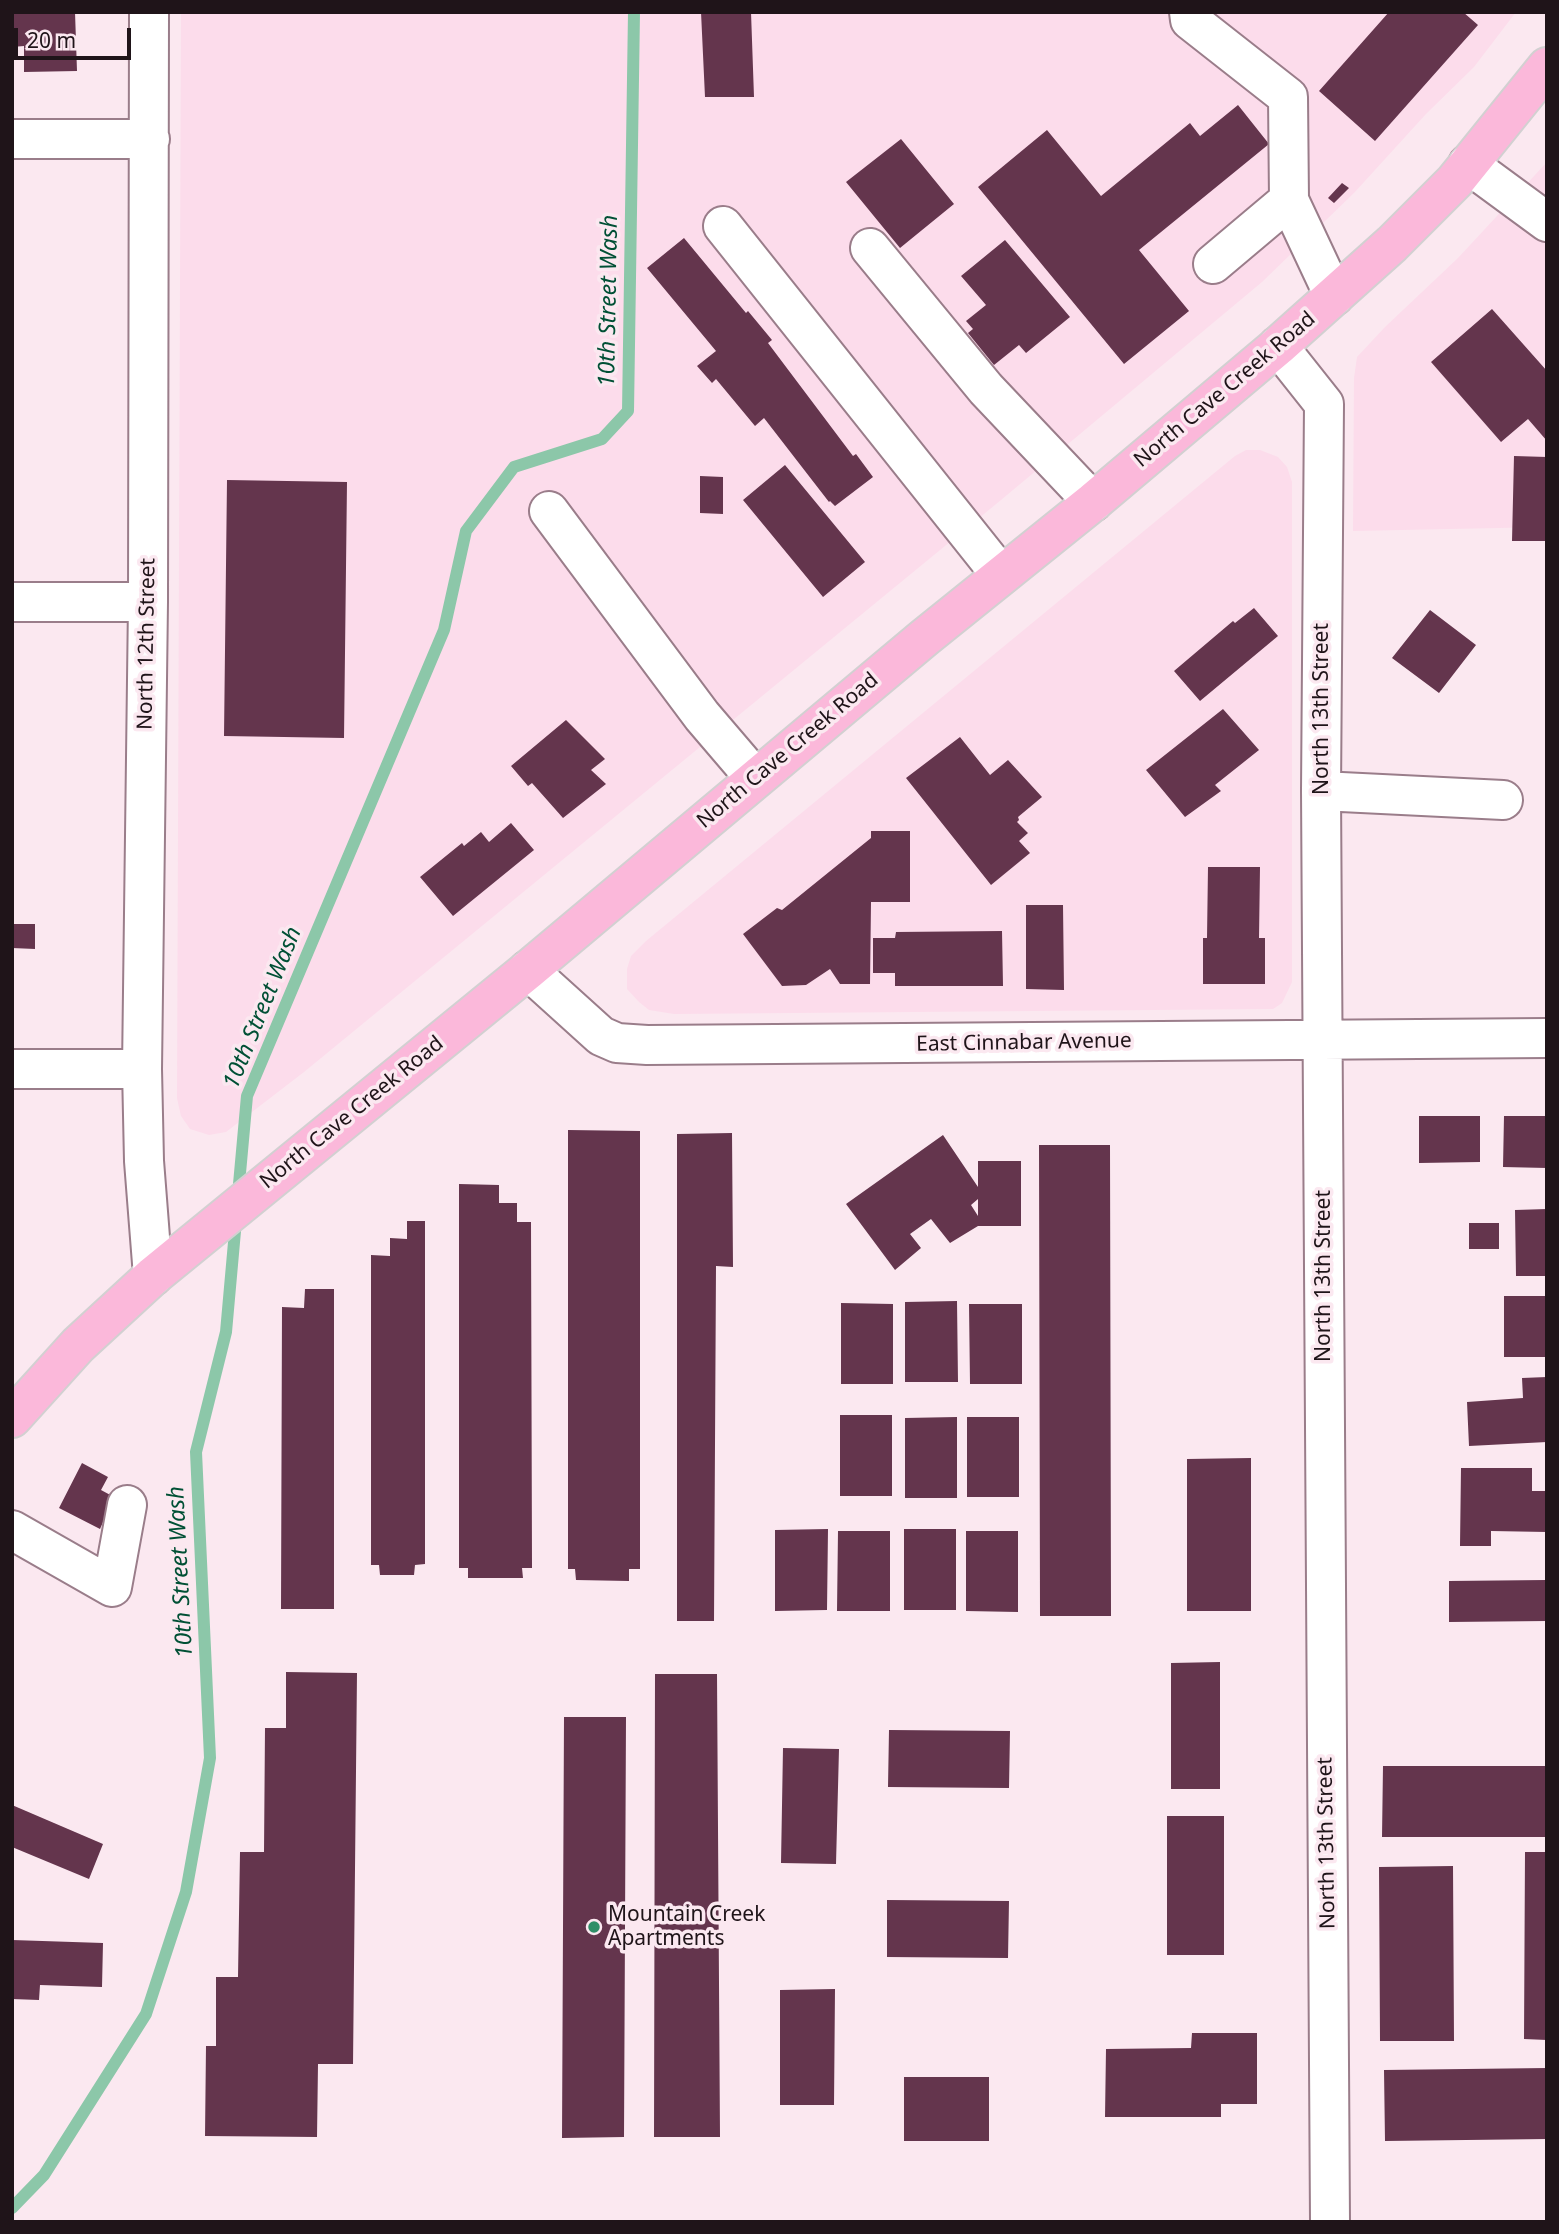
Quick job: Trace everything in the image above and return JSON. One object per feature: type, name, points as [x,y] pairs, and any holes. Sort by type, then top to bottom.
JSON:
[{"type":"main road","name":"North Cave Creek Road","points":[[13,1417],[78,1345],[153,1276],[528,970],[755,778],[1093,502],[1278,346],[1392,244],[1455,181],[1547,67]]},
{"type":"street","name":"North 12th Street","points":[[149,12],[148,602],[142,1069],[144,1161],[153,1276]]},
{"type":"street","points":[[1189,12],[1190,20],[1288,97],[1289,200],[1334,296]]},
{"type":"street","points":[[12,139],[150,139]]},
{"type":"street","points":[[1468,164],[1547,222]]},
{"type":"street","points":[[1213,264],[1289,200]]},
{"type":"street","points":[[723,226],[1001,575]]},
{"type":"street","points":[[870,248],[986,389],[1093,502]]},
{"type":"street","name":"North 13th Street","points":[[1278,346],[1324,404],[1321,791],[1330,2222]]},
{"type":"street","points":[[550,512],[702,716],[755,778]]},
{"type":"street","points":[[12,602],[148,602]]},
{"type":"street","points":[[1321,791],[1503,800]]},
{"type":"street","name":"East Cinnabar Avenue","points":[[528,970],[601,1036],[617,1043],[951,1044],[1547,1038]]},
{"type":"street","points":[[12,1069],[142,1069]]},
{"type":"street","points":[[12,1530],[112,1587],[127,1506]]},
{"type":"shaded area","points":[[181,12],[1516,12],[1474,67],[1426,114],[1354,193],[1262,282],[1001,500],[304,1072],[226,1132],[209,1135],[190,1129],[181,1116],[177,1098]]},
{"type":"shaded area","points":[[1547,162],[1547,527],[1353,531],[1354,378],[1357,357],[1458,258]]},
{"type":"shaded area","points":[[1246,450],[1260,450],[1278,457],[1287,467],[1292,482],[1292,982],[1282,1003],[1273,1009],[674,1014],[649,1010],[627,989],[627,969],[631,956],[646,941],[1235,456]]},
{"type":"building","points":[[12,12],[75,12],[77,71],[24,72],[24,46],[12,47]]},
{"type":"building","points":[[701,12],[751,12],[754,97],[705,97]]},
{"type":"building","points":[[1389,12],[1463,12],[1478,25],[1375,141],[1319,91]]},
{"type":"building","points":[[1238,105],[1269,144],[1139,250],[1189,311],[1124,364],[978,187],[1047,130],[1101,196],[1190,123],[1200,136]]},
{"type":"building","points":[[901,139],[954,204],[900,248],[846,182]]},
{"type":"building","points":[[1342,183],[1349,188],[1334,203],[1328,198]]},
{"type":"building","points":[[684,238],[772,340],[768,343],[853,456],[856,454],[873,477],[835,506],[829,502],[764,418],[755,426],[716,379],[712,383],[697,366],[716,351],[647,268]]},
{"type":"building","points":[[1005,240],[1070,317],[1026,353],[1019,345],[994,365],[968,333],[973,329],[966,321],[986,305],[961,276]]},
{"type":"building","points":[[1492,309],[1547,371],[1547,441],[1528,419],[1501,442],[1431,362]]},
{"type":"building","points":[[1514,456],[1547,457],[1547,541],[1512,541]]},
{"type":"building","points":[[785,465],[865,562],[823,597],[743,500]]},
{"type":"building","points":[[700,476],[723,477],[723,514],[700,513]]},
{"type":"building","points":[[227,480],[347,482],[344,738],[224,736]]},
{"type":"building","points":[[1254,608],[1278,636],[1200,701],[1174,671],[1233,621],[1235,623]]},
{"type":"building","points":[[1430,610],[1476,645],[1439,693],[1392,658]]},
{"type":"building","points":[[1223,709],[1259,750],[1215,785],[1221,791],[1185,817],[1146,770]]},
{"type":"building","points":[[566,720],[605,759],[591,770],[606,784],[563,818],[532,783],[528,786],[511,766]]},
{"type":"building","points":[[960,737],[990,775],[1008,760],[1042,797],[1018,817],[1017,822],[1028,833],[1019,841],[1030,853],[991,885],[906,778]]},
{"type":"building","points":[[511,823],[534,850],[453,916],[420,877],[462,843],[464,846],[481,832],[489,842]]},
{"type":"building","points":[[871,831],[910,831],[910,902],[871,902],[870,984],[840,984],[830,969],[806,985],[782,986],[743,934],[777,908],[782,910],[871,838]]},
{"type":"building","points":[[1208,867],[1260,867],[1259,938],[1265,938],[1265,984],[1203,984]]},
{"type":"building","points":[[1026,905],[1063,905],[1064,990],[1026,989]]},
{"type":"building","points":[[12,924],[35,924],[35,949],[12,948]]},
{"type":"building","points":[[1002,931],[1003,986],[895,986],[895,973],[873,973],[873,938],[895,938],[896,932]]},
{"type":"building","points":[[1419,1116],[1480,1116],[1480,1162],[1419,1163]]},
{"type":"building","points":[[1504,1116],[1547,1116],[1547,1168],[1503,1167]]},
{"type":"building","points":[[568,1130],[640,1131],[640,1569],[629,1569],[629,1581],[576,1580],[575,1569],[568,1569]]},
{"type":"building","points":[[732,1133],[733,1267],[716,1266],[714,1621],[677,1621],[677,1134]]},
{"type":"building","points":[[943,1135],[978,1187],[978,1161],[1021,1161],[1021,1226],[978,1226],[950,1243],[931,1219],[910,1234],[921,1248],[895,1270],[846,1204]],"holes":[[[978,1199],[978,1216],[971,1205]]]},
{"type":"building","points":[[1039,1145],[1110,1145],[1111,1616],[1040,1616]]},
{"type":"building","points":[[459,1184],[499,1185],[499,1203],[517,1203],[517,1222],[531,1222],[532,1568],[522,1568],[523,1578],[468,1578],[468,1568],[459,1568]]},
{"type":"building","points":[[1547,1209],[1547,1276],[1516,1276],[1515,1210]]},
{"type":"building","points":[[407,1221],[425,1221],[425,1564],[415,1565],[414,1575],[380,1575],[379,1565],[371,1565],[371,1255],[390,1256],[390,1238],[407,1239]]},
{"type":"building","points":[[1469,1223],[1499,1223],[1499,1249],[1469,1249]]},
{"type":"building","points":[[305,1289],[334,1289],[334,1609],[281,1609],[282,1307],[304,1308]]},
{"type":"building","points":[[1504,1296],[1547,1296],[1547,1357],[1504,1357]]},
{"type":"building","points":[[957,1301],[958,1382],[905,1382],[905,1302]]},
{"type":"building","points":[[841,1303],[893,1304],[893,1384],[841,1384]]},
{"type":"building","points":[[969,1304],[1022,1304],[1022,1384],[970,1384]]},
{"type":"building","points":[[1547,1377],[1547,1442],[1469,1446],[1467,1402],[1523,1398],[1522,1378]]},
{"type":"building","points":[[840,1415],[892,1415],[892,1496],[840,1496]]},
{"type":"building","points":[[957,1417],[957,1498],[905,1498],[905,1418]]},
{"type":"building","points":[[967,1417],[1019,1417],[1019,1497],[967,1497]]},
{"type":"building","points":[[1251,1458],[1251,1611],[1187,1611],[1187,1459]]},
{"type":"building","points":[[82,1463],[108,1477],[101,1490],[114,1497],[100,1529],[59,1508]]},
{"type":"building","points":[[1461,1468],[1532,1468],[1532,1491],[1547,1491],[1547,1532],[1491,1531],[1491,1546],[1460,1546]]},
{"type":"building","points":[[828,1529],[827,1610],[775,1611],[775,1530]]},
{"type":"building","points":[[904,1529],[956,1529],[956,1610],[904,1610]]},
{"type":"building","points":[[838,1531],[890,1531],[890,1611],[837,1611]]},
{"type":"building","points":[[966,1531],[1018,1531],[1018,1612],[966,1611]]},
{"type":"building","points":[[1547,1580],[1547,1621],[1449,1622],[1449,1581]]},
{"type":"building","points":[[1220,1662],[1220,1789],[1171,1789],[1171,1663]]},
{"type":"building","points":[[286,1672],[357,1673],[353,2064],[318,2064],[317,2137],[205,2136],[206,2046],[216,2046],[216,1977],[238,1977],[240,1852],[264,1852],[265,1728],[286,1728]]},
{"type":"building","points":[[655,1674],[717,1674],[720,2137],[654,2137]]},
{"type":"building","name":"Mountain Creek Apartments","points":[[564,1717],[626,1717],[624,2137],[562,2138]]},
{"type":"building","points":[[889,1730],[1010,1731],[1009,1788],[888,1787]]},
{"type":"building","points":[[783,1748],[839,1749],[836,1864],[781,1863]]},
{"type":"building","points":[[1383,1766],[1547,1766],[1547,1837],[1382,1837]]},
{"type":"building","points":[[12,1805],[103,1844],[89,1879],[12,1847]]},
{"type":"building","points":[[1167,1816],[1224,1816],[1224,1955],[1167,1955]]},
{"type":"building","points":[[1525,1852],[1547,1852],[1547,2040],[1524,2039]]},
{"type":"building","points":[[1453,1866],[1454,2041],[1380,2041],[1379,1867]]},
{"type":"building","points":[[887,1900],[1009,1901],[1008,1958],[887,1957]]},
{"type":"building","points":[[12,1940],[103,1943],[102,1987],[40,1985],[39,2000],[12,1999]]},
{"type":"building","points":[[835,1989],[834,2105],[780,2105],[780,1990]]},
{"type":"building","points":[[1192,2033],[1257,2033],[1257,2104],[1221,2104],[1221,2117],[1105,2117],[1106,2049],[1191,2048]]},
{"type":"building","points":[[1547,2068],[1547,2139],[1385,2141],[1384,2070]]},
{"type":"building","points":[[904,2077],[989,2077],[989,2141],[904,2141]]},
{"type":"waterway","name":"10th Street Wash","points":[[238,1195],[247,1096],[444,630],[466,531],[514,467],[602,439],[628,411],[634,12]]},
{"type":"waterway","name":"10th Street Wash","points":[[12,2208],[44,2175],[146,2014],[186,1892],[210,1758],[196,1452],[226,1332],[236,1220]]},
{"type":"place","name":"Mountain Creek Apartments","points":[[594,1927]]}]
